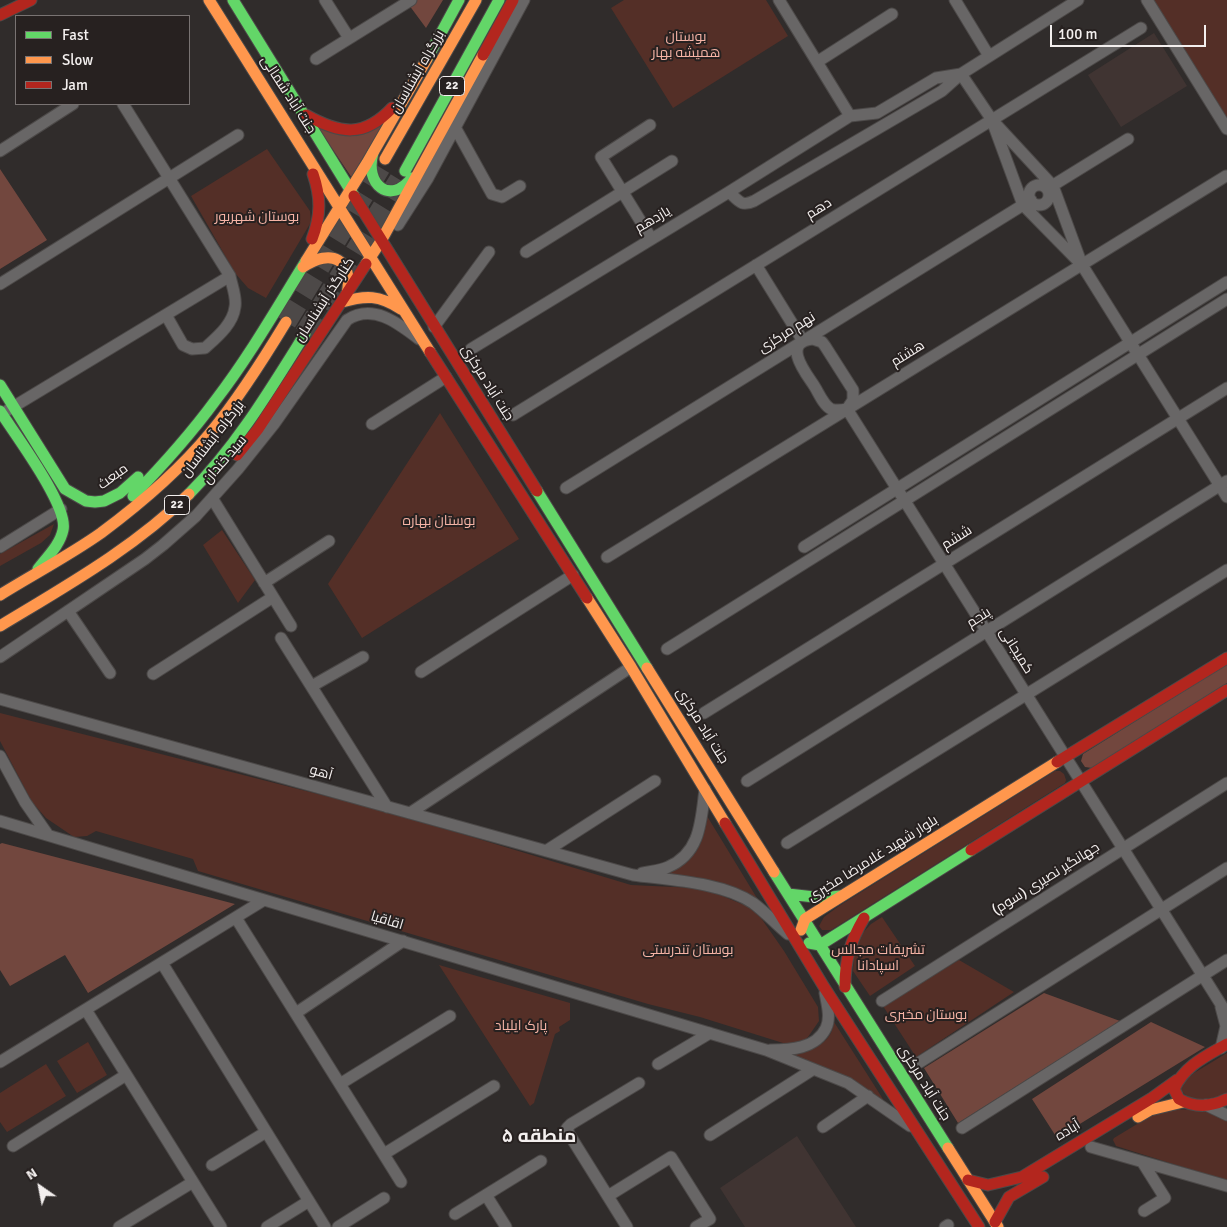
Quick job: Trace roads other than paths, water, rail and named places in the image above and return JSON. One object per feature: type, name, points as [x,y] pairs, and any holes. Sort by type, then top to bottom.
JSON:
[{"type":"main road","points":[[0,15],[31,0]]},
{"type":"main road","name":"جنت آباد شمالی","points":[[209,0],[371,258]]},
{"type":"main road","name":"جنت آباد شمالی","points":[[233,0],[381,241]]},
{"type":"main road","points":[[84,543],[134,495],[179,447],[240,367],[340,207],[436,44],[459,0]]},
{"type":"main road","name":"بزرگراه آبشناسان","points":[[385,159],[476,0]]},
{"type":"main road","name":"22","points":[[404,172],[499,0]]},
{"type":"main road","name":"کنارگذر آبشناسان","points":[[100,564],[135,548],[159,533],[186,511],[210,486],[258,429],[371,258],[513,0]]},
{"type":"main road","points":[[302,113],[334,129],[349,131],[368,128],[386,116],[436,44]]},
{"type":"main road","points":[[258,77],[270,77],[274,67]]},
{"type":"main road","points":[[288,291],[317,228],[320,215],[320,201],[316,183],[298,140]]},
{"type":"main road","points":[[373,151],[370,172],[374,181],[385,190],[403,189],[417,174]]},
{"type":"main road","points":[[417,174],[398,225],[394,244],[395,253],[418,301]]},
{"type":"main road","name":"جنت آباد مرکزی","points":[[381,241],[845,987],[996,1224]]},
{"type":"main road","points":[[302,267],[319,258],[330,257],[337,260],[344,266],[349,277],[350,284],[344,298],[381,297],[391,301],[404,311]]},
{"type":"main road","points":[[371,258],[501,464],[574,575],[824,987],[979,1227]]},
{"type":"main road","name":"بزرگراه آبشناسان","points":[[0,594],[107,528],[183,462],[210,433],[235,400],[286,322]]},
{"type":"main road","name":"بزرگراه آبشناسان","points":[[0,626],[115,554],[174,508],[203,479],[236,438],[305,334]]},
{"type":"main road","name":"مبعث","points":[[0,385],[65,489],[75,496],[90,502],[104,503],[120,493],[137,479],[215,402]]},
{"type":"main road","points":[[1,414],[54,495],[61,509],[64,526],[57,542],[36,572]]},
{"type":"main road","points":[[501,464],[514,454]]},
{"type":"main road","points":[[18,629],[60,590]]},
{"type":"main road","name":"بلوار شهید غلامرضا مخبری","points":[[797,941],[804,919],[1227,658]]},
{"type":"main road","points":[[797,941],[820,945],[1227,690]]},
{"type":"main road","points":[[788,894],[823,898],[843,896]]},
{"type":"main road","points":[[845,987],[845,958],[855,933],[866,916]]},
{"type":"main road","name":"آباده","points":[[968,1180],[988,1185],[1022,1177],[1152,1098],[1190,1068],[1224,1046]]},
{"type":"main road","points":[[1177,1080],[1174,1089],[1175,1094],[1183,1102],[1194,1106],[1217,1104],[1227,1099]]},
{"type":"main road","name":"آباده","points":[[996,1224],[1009,1197],[1150,1110],[1183,1102]]},
{"type":"main road","points":[[1008,1181],[1016,1193]]},
{"type":"street","points":[[325,0],[349,38]]},
{"type":"street","points":[[316,59],[411,0]]},
{"type":"street","points":[[398,225],[456,129],[524,0]]},
{"type":"street","points":[[779,0],[850,116],[871,115],[883,111],[936,78],[961,74]]},
{"type":"street","points":[[955,0],[990,56]]},
{"type":"street","points":[[729,192],[740,203],[746,204],[754,201],[942,91],[961,74],[1078,0]]},
{"type":"street","points":[[1147,0],[1227,129]]},
{"type":"street","points":[[817,62],[892,14]]},
{"type":"street","name":"دهم","points":[[513,415],[1141,28]]},
{"type":"street","points":[[961,74],[992,120],[1050,188],[1082,265],[1178,418],[1223,483],[1227,497]]},
{"type":"street","points":[[0,150],[71,105]]},
{"type":"street","points":[[124,105],[230,276],[235,307],[233,314],[230,322],[205,348],[192,349],[182,345],[166,315]]},
{"type":"street","name":"یازدهم","points":[[471,349],[850,116]]},
{"type":"street","points":[[992,120],[1027,202],[1082,265]]},
{"type":"street","points":[[650,124],[601,156],[651,238]]},
{"type":"street","points":[[456,129],[492,194],[502,196],[520,186]]},
{"type":"street","points":[[0,284],[238,135]]},
{"type":"street","points":[[1050,188],[1128,140]]},
{"type":"street","points":[[526,252],[672,161]]},
{"type":"street","name":"هشتم","points":[[607,557],[1226,176]]},
{"type":"street","points":[[1027,202],[1045,204],[1049,198],[1050,188]]},
{"type":"street","name":"نهم مرکزی","points":[[566,488],[1027,202]]},
{"type":"street","points":[[434,327],[489,252]]},
{"type":"street","points":[[756,265],[803,341]]},
{"type":"street","points":[[1,414],[230,276]]},
{"type":"street","points":[[804,547],[1131,344],[1227,282]]},
{"type":"street","points":[[667,649],[1227,299]]},
{"type":"street","name":"سید خندان","points":[[0,657],[163,545],[187,524],[238,469],[274,424],[347,320],[361,313],[379,314],[424,342]]},
{"type":"street","points":[[813,339],[822,342],[850,385],[853,390],[853,400],[847,409],[836,410],[827,406],[799,363],[797,354],[803,341],[813,339]]},
{"type":"street","points":[[372,424],[446,377]]},
{"type":"street","name":"ششم","points":[[704,713],[1227,388]]},
{"type":"street","name":"کمیجانی","points":[[847,409],[1219,1003]]},
{"type":"street","name":"پنجم","points":[[747,781],[1223,483]]},
{"type":"street","points":[[212,498],[291,626]]},
{"type":"street","points":[[0,547],[61,509]]},
{"type":"street","points":[[264,583],[328,541]]},
{"type":"street","points":[[787,843],[1227,570]]},
{"type":"street","points":[[421,672],[574,575]]},
{"type":"street","points":[[153,674],[273,597]]},
{"type":"street","points":[[68,611],[110,673]]},
{"type":"street","points":[[282,638],[387,807]]},
{"type":"street","points":[[312,686],[363,656]]},
{"type":"street","points":[[410,813],[631,667]]},
{"type":"street","name":"آهو","points":[[0,699],[632,875],[697,883],[738,896],[752,903],[797,941]]},
{"type":"street","points":[[0,756],[25,802],[48,835]]},
{"type":"street","points":[[546,851],[655,781]]},
{"type":"street","name":"جهانگیر نصیری (سوم)","points":[[882,1001],[1227,783]]},
{"type":"street","points":[[632,875],[667,868],[684,858],[690,851],[698,837],[705,789]]},
{"type":"street","name":"اقاقیا","points":[[0,821],[766,1050]]},
{"type":"street","points":[[920,1062],[1227,868]]},
{"type":"street","points":[[0,1062],[264,900]]},
{"type":"street","points":[[236,918],[401,1182]]},
{"type":"street","points":[[296,1013],[403,941]]},
{"type":"street","points":[[962,1128],[1227,960]]},
{"type":"street","points":[[162,963],[325,1227]]},
{"type":"street","points":[[766,1050],[797,1048],[810,1043],[820,1035],[826,1028],[828,1021],[824,987]]},
{"type":"street","points":[[1219,1003],[1227,1014]]},
{"type":"street","points":[[1219,1003],[1226,1026],[1224,1046]]},
{"type":"street","points":[[86,1010],[221,1227]]},
{"type":"street","points":[[340,1084],[450,1016]]},
{"type":"street","points":[[658,1064],[710,1033]]},
{"type":"street","points":[[766,1050],[848,1083],[919,1133]]},
{"type":"street","points":[[710,1135],[812,1070]]},
{"type":"street","points":[[13,1146],[126,1074]]},
{"type":"street","points":[[627,1227],[567,1128],[639,1083]]},
{"type":"street","points":[[384,1154],[494,1086]]},
{"type":"street","points":[[823,1127],[868,1096]]},
{"type":"street","points":[[1206,1105],[1227,1115]]},
{"type":"street","points":[[212,1165],[266,1132]]},
{"type":"street","points":[[1091,1147],[1227,1186]]},
{"type":"street","points":[[608,1196],[671,1157],[710,1218],[696,1227]]},
{"type":"street","points":[[455,1214],[541,1161]]},
{"type":"street","points":[[1143,1163],[1165,1198],[1144,1211]]},
{"type":"street","points":[[119,1227],[194,1182]]},
{"type":"street","points":[[486,1194],[506,1227]]},
{"type":"street","points":[[338,1227],[384,1198]]},
{"type":"street","points":[[267,1227],[309,1201]]},
{"type":"tunnel","points":[[286,322],[384,161]]},
{"type":"tunnel","points":[[305,334],[405,171]]},
{"type":"district","name":"منطقه ۵","points":[[539,1137]]},
{"type":"park label","name":"بوستان همیشه بهار","points":[[686,46]]},
{"type":"park label","name":"بوستان شهریور","points":[[257,217]]},
{"type":"park label","name":"بوستان بهاره","points":[[439,521]]},
{"type":"park label","name":"بوستان تندرستی","points":[[688,950]]},
{"type":"park label","name":"تشریفات مجالس اسپادانا","points":[[878,958]]},
{"type":"park label","name":"بوستان مخبری","points":[[926,1015]]},
{"type":"park label","name":"پارک ایلیاد","points":[[521,1026]]}]
